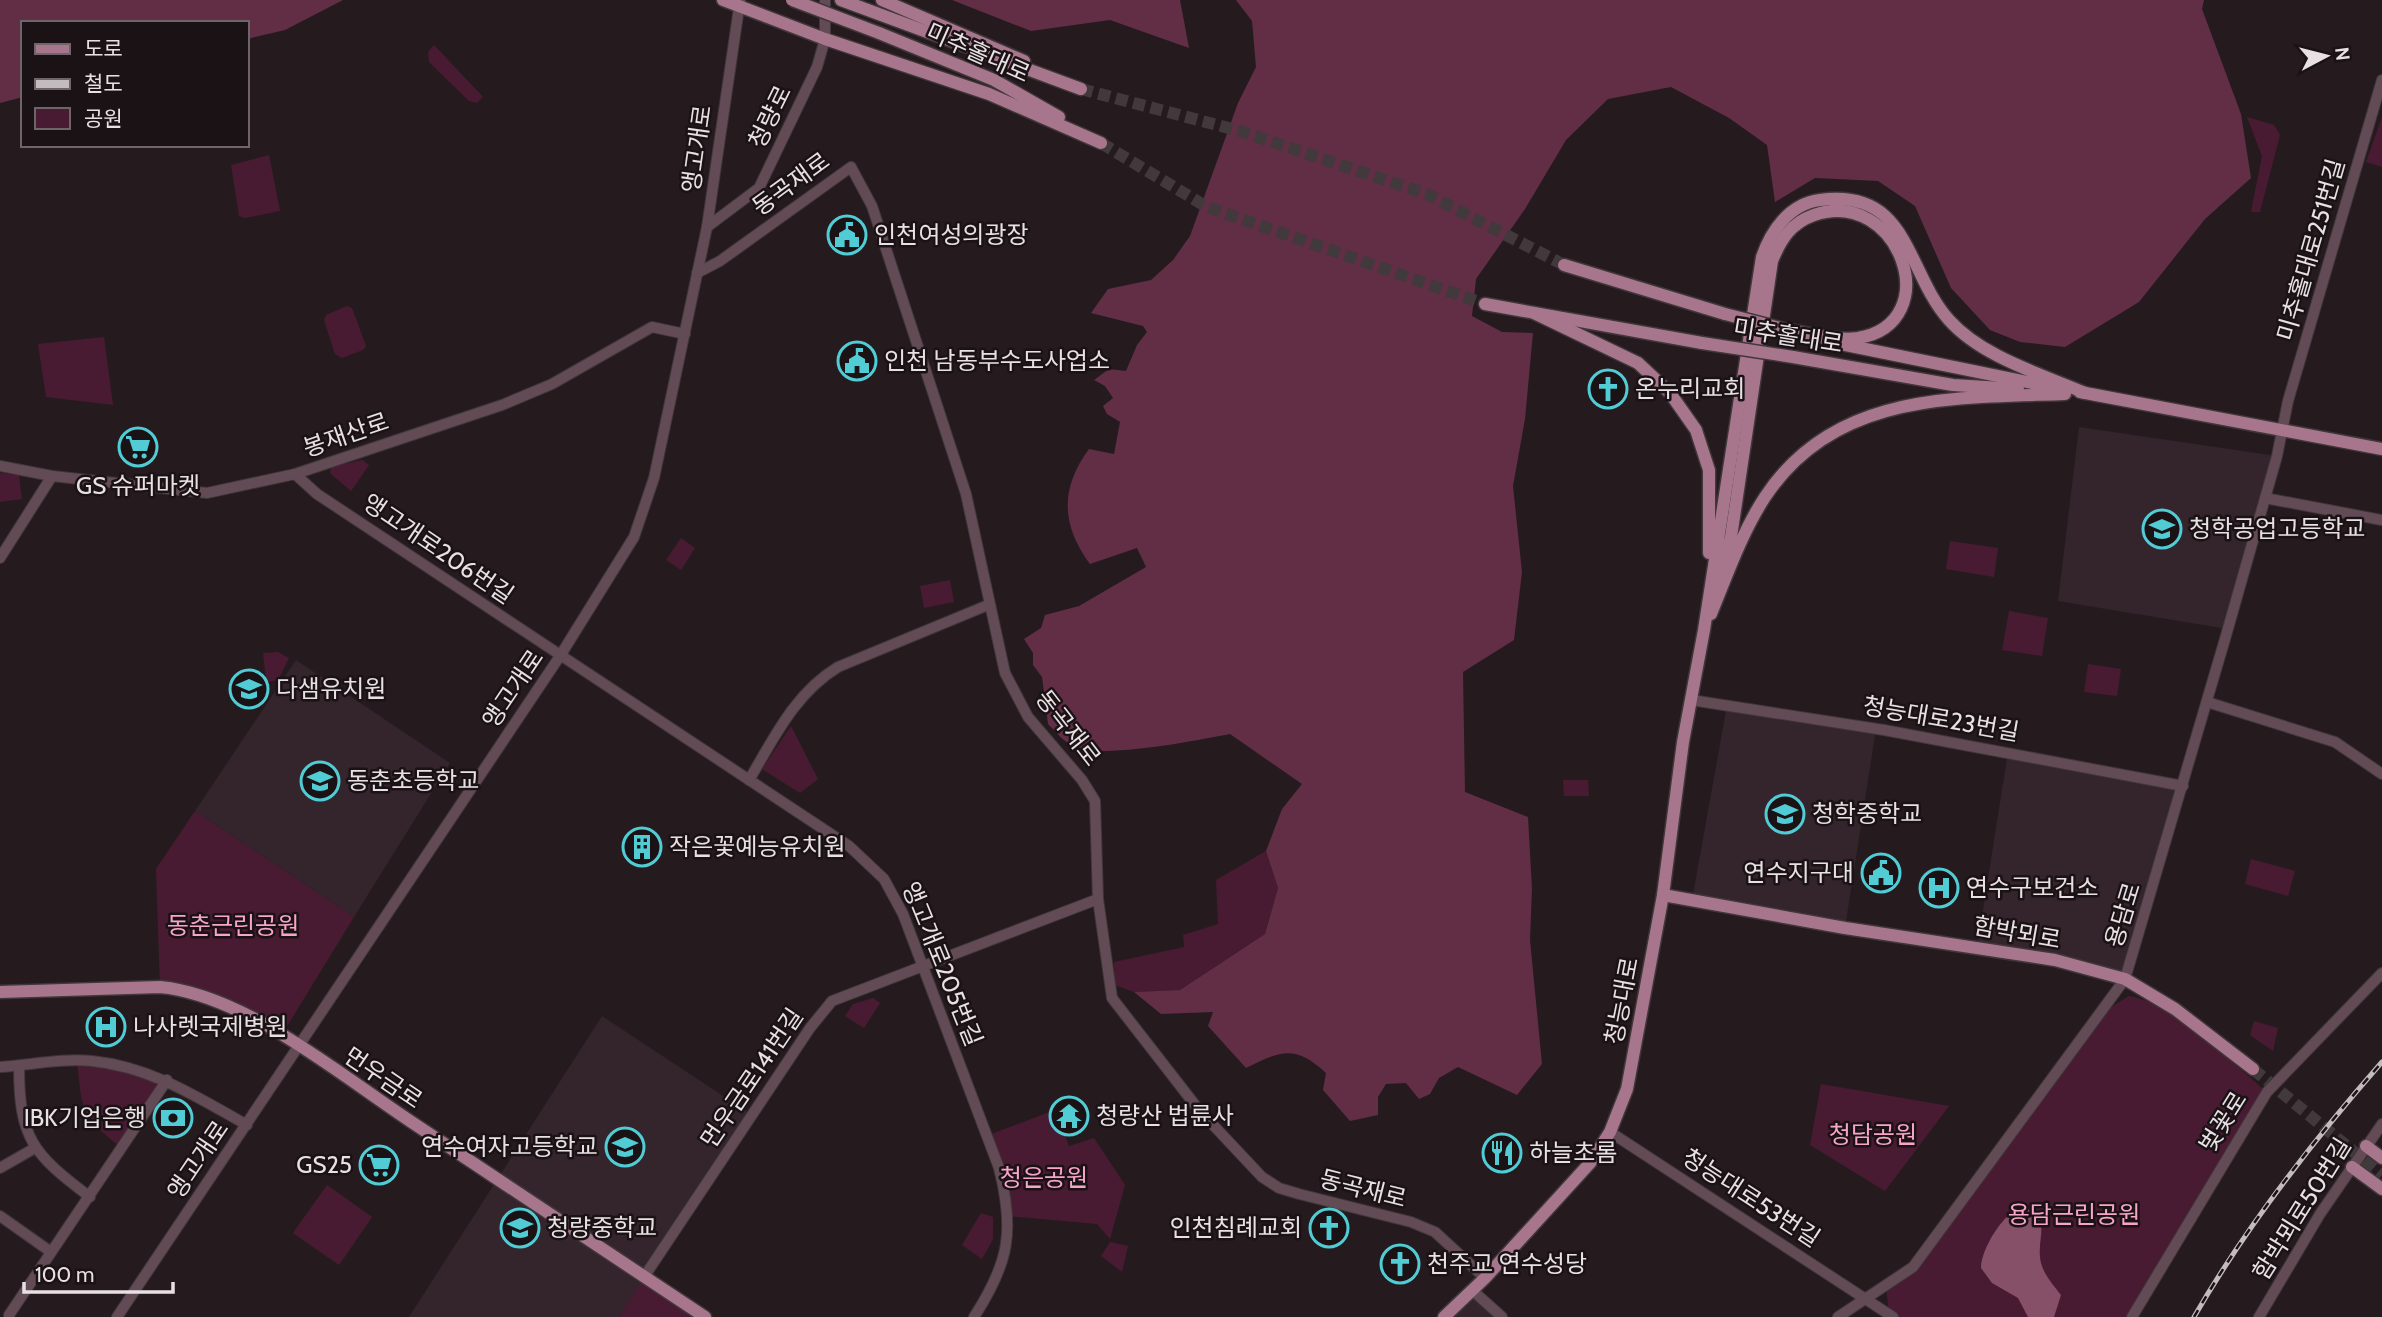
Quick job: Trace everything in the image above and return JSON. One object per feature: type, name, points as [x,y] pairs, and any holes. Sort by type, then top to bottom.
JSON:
[{"type":"main road","points":[[723,0],[739,3],[825,39]]},
{"type":"main road","name":"미추홀대로","points":[[792,0],[879,33],[1018,92],[1101,143],[989,94],[825,39]]},
{"type":"main road","name":"미추홀대로","points":[[841,0],[1081,89],[990,44],[882,0]]},
{"type":"main road","points":[[1704,630],[1762,257],[1769,238],[1796,209],[1813,201],[1835,198],[1854,200],[1874,207],[1903,236],[1928,288],[1948,320],[1975,342],[2085,393]]},
{"type":"main road","points":[[1704,630],[1731,537],[1772,261],[1780,240],[1807,218],[1838,211],[1857,214],[1886,231],[1898,249],[1907,282],[1902,310],[1883,330],[1856,338],[1788,330]]},
{"type":"main road","name":"미추홀대로","points":[[1564,265],[1725,314],[1844,346],[2281,432],[2382,449]]},
{"type":"main road","name":"미추홀대로","points":[[1485,304],[1953,385],[2085,393]]},
{"type":"main road","points":[[1534,313],[1637,363],[1670,393],[1696,430],[1709,470],[1709,576],[1704,630]]},
{"type":"main road","points":[[1704,630],[1738,547],[1765,497],[1799,456],[1849,423],[1881,411],[1924,401],[2085,393]]},
{"type":"main road","name":"청능대로","points":[[1444,1317],[1485,1278],[1590,1163],[1610,1132],[1626,1089],[1663,895],[1691,700],[1704,630]]},
{"type":"main road","name":"함박뫼로","points":[[1663,895],[1845,928],[2055,960],[2125,979],[2175,1009],[2253,1069]]},
{"type":"main road","name":"먼우금로","points":[[0,992],[117,986],[180,989],[219,1000],[299,1048],[705,1317]]},
{"type":"main road","points":[[2367,1146],[2382,1158]]},
{"type":"main road","points":[[2353,1167],[2382,1189]]},
{"type":"street","name":"청량로","points":[[707,227],[759,188],[817,67],[825,39],[825,0]]},
{"type":"street","name":"앵고개로","points":[[117,1317],[560,656],[634,537],[654,478],[707,227],[739,3]]},
{"type":"street","name":"미추홀대로251번길","points":[[2281,432],[2382,80]]},
{"type":"street","name":"동곡재로","points":[[698,272],[720,261],[851,167],[872,206],[966,494],[988,605],[1005,673],[1028,718],[1082,780],[1095,801],[1098,899],[1112,998],[1168,1072],[1248,1164],[1279,1188],[1411,1222],[1435,1232],[1485,1278]]},
{"type":"street","name":"봉재산로","points":[[0,466],[52,476],[175,492],[206,493],[295,474],[527,394],[552,384],[652,327],[685,334]]},
{"type":"street","name":"용담로","points":[[1838,1317],[1913,1267],[2125,979],[2207,702],[2281,432]]},
{"type":"street","name":"앵고개로206번길","points":[[295,474],[317,494],[560,656]]},
{"type":"street","points":[[0,558],[52,476]]},
{"type":"street","points":[[2265,498],[2382,520]]},
{"type":"street","points":[[749,780],[790,710],[821,677],[838,667],[988,605]]},
{"type":"street","name":"앵고개로205번길","points":[[560,656],[849,846],[884,879],[904,914],[999,1168],[1009,1206],[1007,1244],[996,1283],[974,1317]]},
{"type":"street","name":"청능대로23번길","points":[[1691,700],[1912,735],[2183,786]]},
{"type":"street","points":[[2207,702],[2328,740],[2359,756],[2382,774]]},
{"type":"street","name":"먼우금로141번길","points":[[645,1277],[821,1012],[832,1001],[1098,899]]},
{"type":"street","name":"벚꽃로","points":[[2132,1317],[2267,1092],[2382,973]]},
{"type":"street","points":[[0,1067],[89,1061],[167,1080],[247,1125]]},
{"type":"street","points":[[19,1066],[22,1119],[35,1148],[56,1171],[90,1197]]},
{"type":"street","points":[[7,1314],[90,1197],[167,1080]]},
{"type":"street","name":"함박뫼로50번길","points":[[2259,1317],[2382,1124]]},
{"type":"street","name":"청능대로53번길","points":[[1610,1132],[1893,1317]]},
{"type":"street","points":[[0,1168],[35,1148]]},
{"type":"street","points":[[0,1216],[51,1252]]},
{"type":"street","points":[[1472,1290],[1503,1317]]},
{"type":"shaded area","points":[[0,0],[343,0],[285,30],[248,39],[248,21],[21,21],[21,98],[0,103]]},
{"type":"shaded area","points":[[952,0],[1180,0],[1189,48],[1110,20],[1031,31]]},
{"type":"shaded area","points":[[1236,0],[2204,0],[2202,9],[2241,114],[2251,178],[2205,219],[2139,302],[2065,347],[2020,342],[1990,330],[1951,288],[1915,206],[1878,181],[1815,178],[1775,202],[1767,145],[1729,118],[1671,87],[1608,99],[1566,140],[1525,209],[1476,279],[1472,316],[1502,332],[1533,333],[1525,419],[1513,486],[1522,572],[1514,640],[1463,672],[1465,792],[1528,817],[1532,889],[1530,940],[1542,1064],[1517,1095],[1458,1067],[1439,1078],[1430,1094],[1419,1099],[1406,1083],[1386,1084],[1378,1097],[1378,1115],[1350,1121],[1323,1090],[1326,1073],[1305,1058],[1296,1054],[1278,1054],[1246,1068],[1208,1026],[1213,1012],[1161,1014],[1134,992],[1180,990],[1265,934],[1278,888],[1266,851],[1282,809],[1302,784],[1230,734],[1126,750],[1086,750],[1073,746],[1048,724],[1042,677],[1033,665],[1033,653],[1024,639],[1041,628],[1045,615],[1079,606],[1146,567],[1137,548],[1090,564],[1080,549],[1069,521],[1069,492],[1080,464],[1089,449],[1114,454],[1120,422],[1107,414],[1103,406],[1113,398],[1105,386],[1094,380],[1109,369],[1126,371],[1137,345],[1147,332],[1143,326],[1091,313],[1108,289],[1151,280],[1173,260],[1190,236],[1238,103],[1256,67],[1252,21]]},
{"type":"shaded area","name":"청학공업고등학교","points":[[2079,427],[2277,456],[2227,629],[2058,601]]},
{"type":"shaded area","points":[[296,660],[450,763],[354,917],[195,811]]},
{"type":"shaded area","name":"청학중학교","points":[[1727,705],[1876,729],[1845,928],[1692,900]]},
{"type":"shaded area","points":[[2008,752],[2183,786],[2125,979],[1977,948]]},
{"type":"shaded area","name":"연수여자고등학교","points":[[602,1016],[752,1115],[619,1317],[409,1317]]},
{"type":"shaded area","points":[[2023,1207],[2038,1217],[2041,1223],[2041,1263],[2061,1295],[2054,1317],[2028,1317],[2018,1298],[1992,1283],[1981,1268],[1989,1241],[2001,1223]]},
{"type":"shaded area","points":[[1472,1290],[1506,1317],[1442,1317]]},
{"type":"green space","points":[[434,45],[483,97],[477,103],[469,101],[429,62],[428,52]]},
{"type":"green space","points":[[2247,117],[2274,125],[2280,135],[2260,212],[2251,212],[2262,156]]},
{"type":"green space","points":[[2382,117],[2382,167],[2366,162]]},
{"type":"green space","points":[[269,155],[280,211],[245,218],[239,216],[231,165]]},
{"type":"green space","points":[[347,306],[352,308],[366,346],[363,350],[342,358],[335,354],[324,320],[326,315]]},
{"type":"green space","points":[[104,337],[113,405],[46,397],[38,344]]},
{"type":"green space","points":[[362,460],[369,465],[351,491],[330,473],[331,467]]},
{"type":"green space","points":[[0,473],[19,475],[22,499],[0,502]]},
{"type":"green space","points":[[681,538],[695,548],[681,570],[666,560]]},
{"type":"green space","points":[[1950,541],[1998,548],[1994,577],[1946,569]]},
{"type":"green space","points":[[950,580],[954,602],[924,608],[920,586]]},
{"type":"green space","points":[[2009,611],[2048,618],[2042,656],[2002,650]]},
{"type":"green space","points":[[278,652],[289,658],[278,680],[266,682],[263,653]]},
{"type":"green space","points":[[2088,664],[2121,669],[2117,696],[2084,692]]},
{"type":"green space","points":[[791,726],[818,779],[800,793],[762,769]]},
{"type":"green space","points":[[1563,780],[1588,780],[1589,796],[1564,796]]},
{"type":"green space","name":"동춘근린공원","points":[[195,811],[354,917],[281,1036],[263,1025],[160,987],[156,869]]},
{"type":"green space","points":[[1266,851],[1278,888],[1265,934],[1180,990],[1134,992],[1115,985],[1114,962],[1184,947],[1183,935],[1218,924],[1216,880]]},
{"type":"green space","points":[[2251,859],[2295,871],[2288,896],[2245,884]]},
{"type":"green space","name":"용담근린공원","points":[[2129,996],[2146,1001],[2182,1022],[2267,1092],[2132,1317],[1893,1317],[1889,1314],[1886,1287],[1909,1270],[2103,1012]]},
{"type":"green space","points":[[873,998],[880,1003],[864,1028],[845,1016],[853,1004]]},
{"type":"green space","points":[[2254,1021],[2278,1028],[2273,1051],[2250,1035]]},
{"type":"green space","points":[[77,1062],[167,1080],[122,1148],[98,1128],[86,1112]]},
{"type":"green space","name":"청담공원","points":[[1821,1084],[1949,1106],[1885,1191],[1810,1145]]},
{"type":"green space","name":"청은공원","points":[[1055,1110],[1069,1146],[1094,1138],[1125,1185],[1110,1239],[1097,1224],[1008,1216],[986,1136]]},
{"type":"green space","points":[[327,1185],[372,1217],[339,1265],[293,1233]]},
{"type":"green space","points":[[981,1213],[993,1217],[993,1239],[982,1259],[962,1245]]},
{"type":"green space","points":[[1110,1242],[1128,1246],[1122,1272],[1101,1256]]},
{"type":"green space","points":[[644,1277],[705,1317],[619,1317]]},
{"type":"tunnel","points":[[1081,89],[1240,131],[1427,194],[1564,265]]},
{"type":"tunnel","points":[[1101,143],[1207,207],[1485,304]]},
{"type":"tunnel","points":[[2253,1069],[2382,1175]]},
{"type":"railway","points":[[2194,1317],[2258,1217],[2382,1062]]},
{"type":"place","name":"인천여성의광장","points":[[847,235]]},
{"type":"place","name":"인천 남동부수도사업소","points":[[857,361]]},
{"type":"place","name":"온누리교회","points":[[1608,389]]},
{"type":"place","name":"GS 슈퍼마켓","points":[[138,447]]},
{"type":"place","name":"청학공업고등학교","points":[[2162,529]]},
{"type":"place","name":"다샘유치원","points":[[249,689]]},
{"type":"place","name":"동춘초등학교","points":[[320,781]]},
{"type":"place","name":"청학중학교","points":[[1785,814]]},
{"type":"place","name":"작은꽃예능유치원","points":[[642,847]]},
{"type":"place","name":"연수지구대","points":[[1881,873]]},
{"type":"place","name":"연수구보건소","points":[[1939,888]]},
{"type":"place","name":"나사렛국제병원","points":[[106,1027]]},
{"type":"place","name":"청량산 법륜사","points":[[1069,1116]]},
{"type":"place","name":"IBK기업은행","points":[[173,1118]]},
{"type":"place","name":"연수여자고등학교","points":[[625,1147]]},
{"type":"place","name":"하늘초롬","points":[[1502,1153]]},
{"type":"place","name":"GS25","points":[[379,1165]]},
{"type":"place","name":"청량중학교","points":[[520,1228]]},
{"type":"place","name":"인천침례교회","points":[[1329,1228]]},
{"type":"place","name":"천주교 연수성당","points":[[1400,1264]]}]
